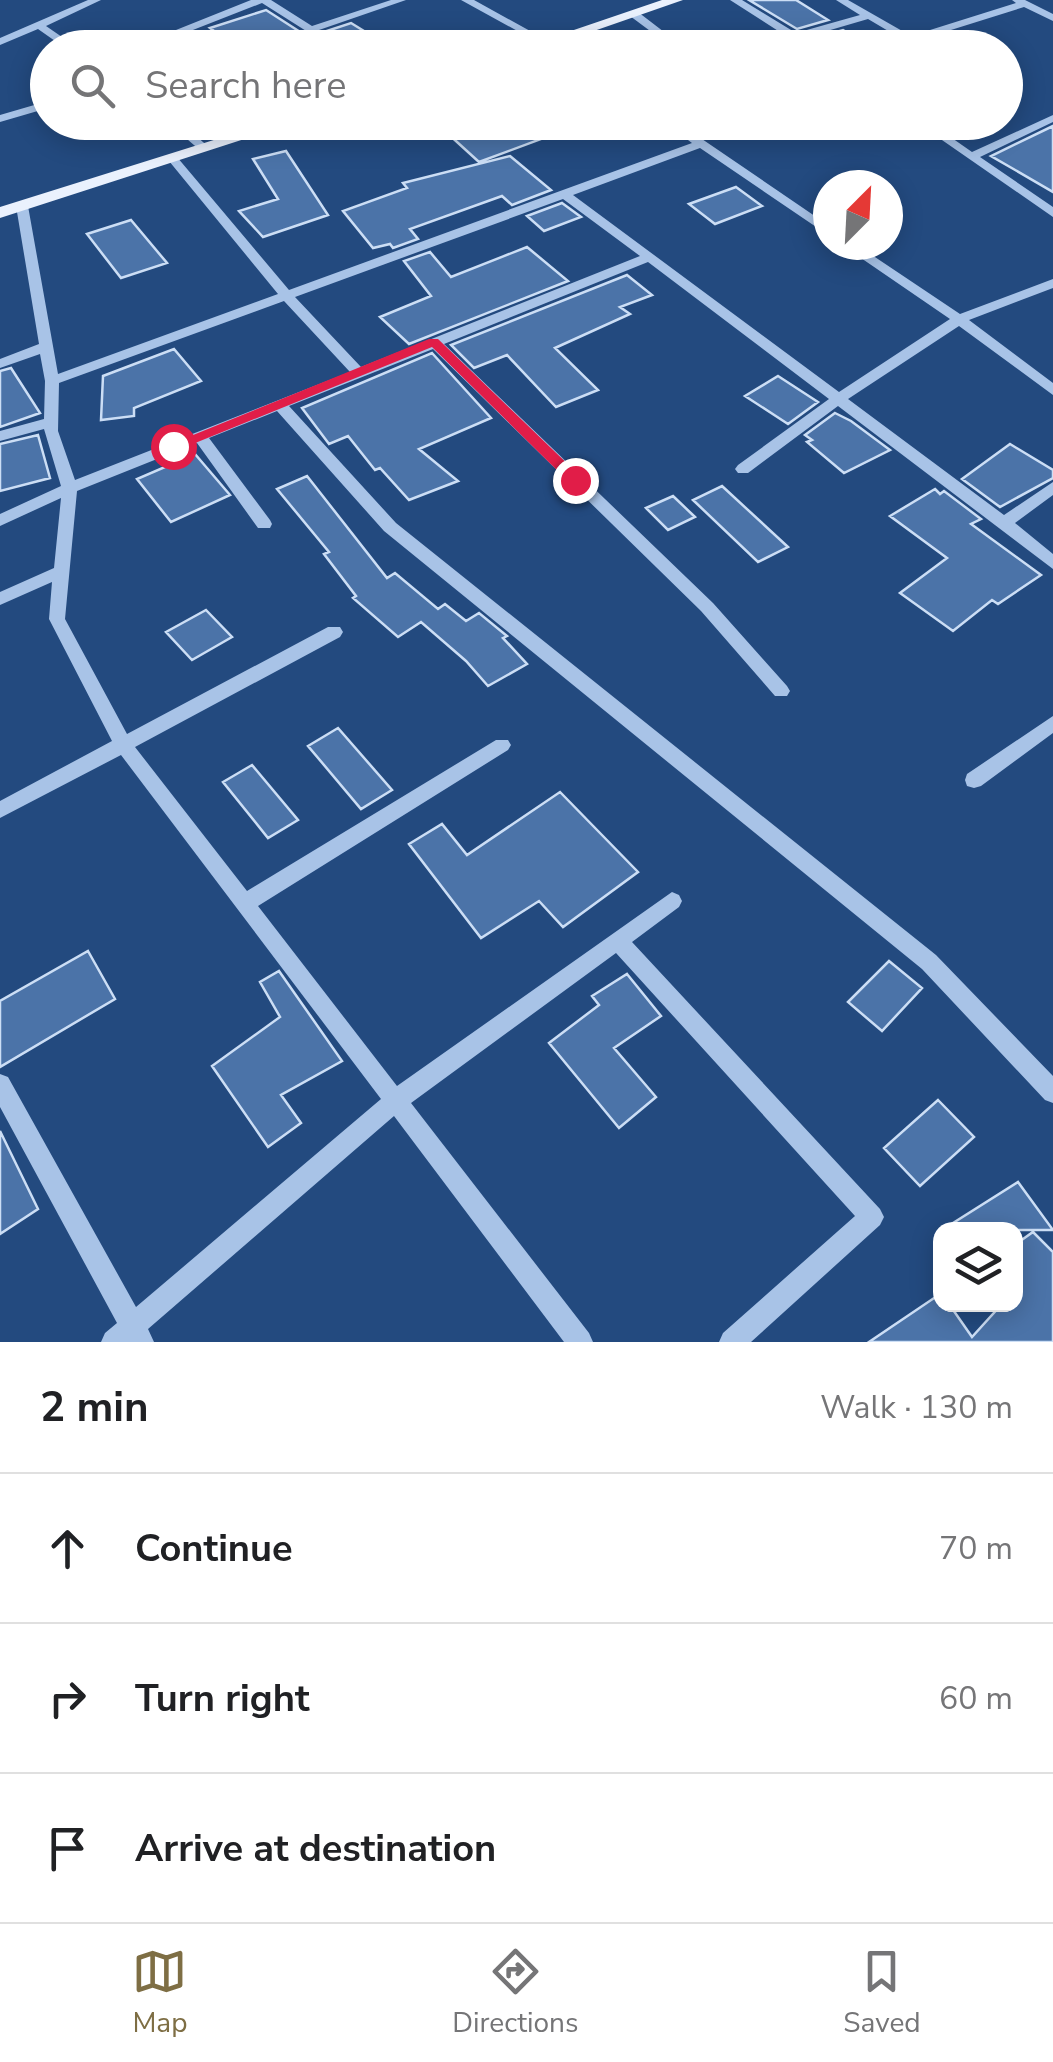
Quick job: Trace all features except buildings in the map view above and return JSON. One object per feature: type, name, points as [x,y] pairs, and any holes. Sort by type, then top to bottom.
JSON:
[{"type":"main road","points":[[590,30],[676,0]]},
{"type":"main road","points":[[0,213],[233,140]]},
{"type":"street","points":[[0,42],[96,0]]},
{"type":"street","points":[[183,30],[262,0],[312,29],[401,0]]},
{"type":"street","points":[[466,0],[524,30]]},
{"type":"street","points":[[735,0],[784,30]]},
{"type":"street","points":[[841,0],[894,30]]},
{"type":"street","points":[[943,30],[1025,4],[1053,3]]},
{"type":"street","points":[[1025,4],[1053,18]]},
{"type":"street","points":[[634,14],[656,30]]},
{"type":"street","points":[[820,30],[869,16]]},
{"type":"street","points":[[38,25],[46,30]]},
{"type":"street","points":[[0,119],[30,110]]},
{"type":"street","points":[[1023,132],[1053,118]]},
{"type":"street","points":[[194,140],[205,149]]},
{"type":"street","points":[[695,140],[813,221]]},
{"type":"street","points":[[946,140],[1053,213]]},
{"type":"street","points":[[970,157],[1006,140]]},
{"type":"street","points":[[52,381],[700,144]]},
{"type":"street","points":[[173,159],[288,296],[360,373]]},
{"type":"street","points":[[563,193],[1053,563]]},
{"type":"street","points":[[22,206],[52,381],[52,422],[70,488],[57,619],[123,744],[580,1342]]},
{"type":"street","points":[[0,520],[199,434],[280,406],[649,256]]},
{"type":"street","points":[[870,260],[1053,390]]},
{"type":"street","points":[[743,469],[837,400],[958,320],[1053,283]]},
{"type":"street","points":[[434,342],[707,607],[781,691]]},
{"type":"street","points":[[0,364],[45,347]]},
{"type":"street","points":[[280,406],[390,527],[929,962],[1053,1092]]},
{"type":"street","points":[[0,436],[52,422]]},
{"type":"street","points":[[199,434],[264,524]]},
{"type":"street","points":[[1004,523],[1053,487]]},
{"type":"street","points":[[0,599],[62,570]]},
{"type":"street","points":[[0,810],[334,632]]},
{"type":"street","points":[[974,780],[1053,723]]},
{"type":"street","points":[[247,902],[502,745]]},
{"type":"street","points":[[0,1084],[130,1337],[396,1100],[672,901]]},
{"type":"street","points":[[617,940],[872,1217],[732,1342]]},
{"type":"route","points":[[173,446],[434,342],[575,480]]}]
